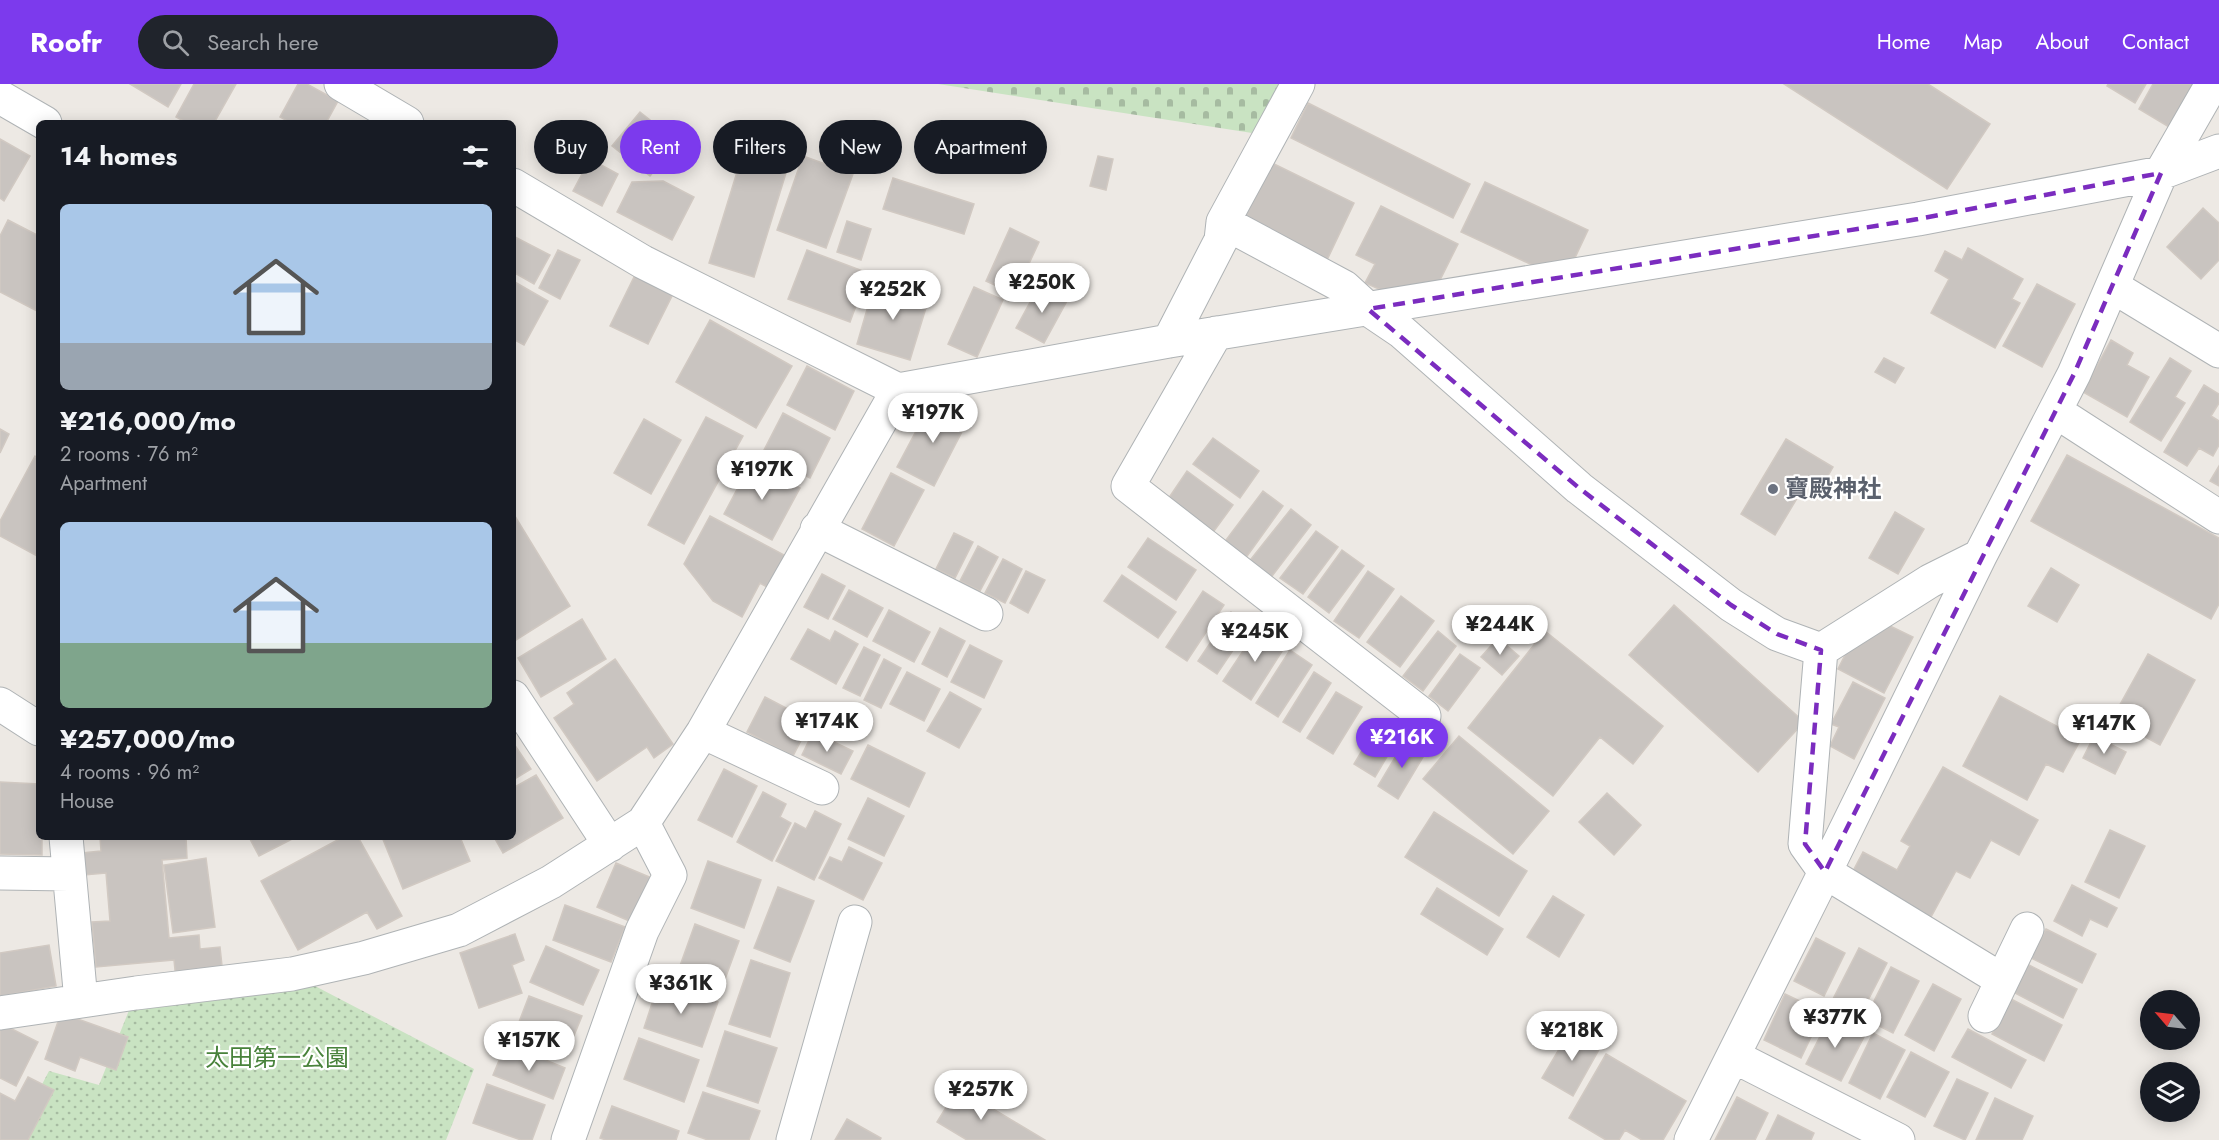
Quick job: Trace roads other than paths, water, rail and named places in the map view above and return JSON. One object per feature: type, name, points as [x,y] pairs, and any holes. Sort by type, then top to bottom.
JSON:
[{"type":"street","points":[[341,84],[402,120]]},
{"type":"street","points":[[1169,340],[1221,240],[1223,222],[1298,84]]},
{"type":"street","points":[[1691,1140],[1980,556],[2074,374],[2161,173],[2212,84]]},
{"type":"street","points":[[0,97],[40,120]]},
{"type":"street","points":[[516,187],[643,262],[898,390],[1169,340],[1918,219],[2161,173],[2219,151]]},
{"type":"street","points":[[1223,222],[1344,287],[1368,309],[1402,333],[1579,488],[1731,605],[1777,634],[1821,650]]},
{"type":"street","points":[[2112,286],[2219,351]]},
{"type":"street","points":[[1216,333],[1128,486],[1424,716]]},
{"type":"street","points":[[0,1013],[292,974],[364,958],[459,930],[551,882],[643,823],[703,732],[898,390]]},
{"type":"street","points":[[2055,411],[2219,518]]},
{"type":"street","points":[[818,530],[986,614]]},
{"type":"street","points":[[1821,650],[1930,581],[1980,556]]},
{"type":"street","points":[[1821,650],[1805,844],[1825,872],[2002,980]]},
{"type":"street","points":[[516,702],[609,845]]},
{"type":"street","points":[[0,704],[36,727]]},
{"type":"street","points":[[703,732],[822,788]]},
{"type":"street","points":[[568,1140],[642,931],[670,875],[643,823]]},
{"type":"street","points":[[66,840],[81,1001]]},
{"type":"street","points":[[0,873],[69,874]]},
{"type":"street","points":[[794,1140],[855,922]]},
{"type":"street","points":[[1985,1016],[2027,929]]},
{"type":"street","points":[[1733,1056],[1898,1140]]},
{"type":"place","name":"寶殿神社","points":[[1773,489]]},
{"type":"park label","name":"太田第一公園","points":[[277,1058]]}]
